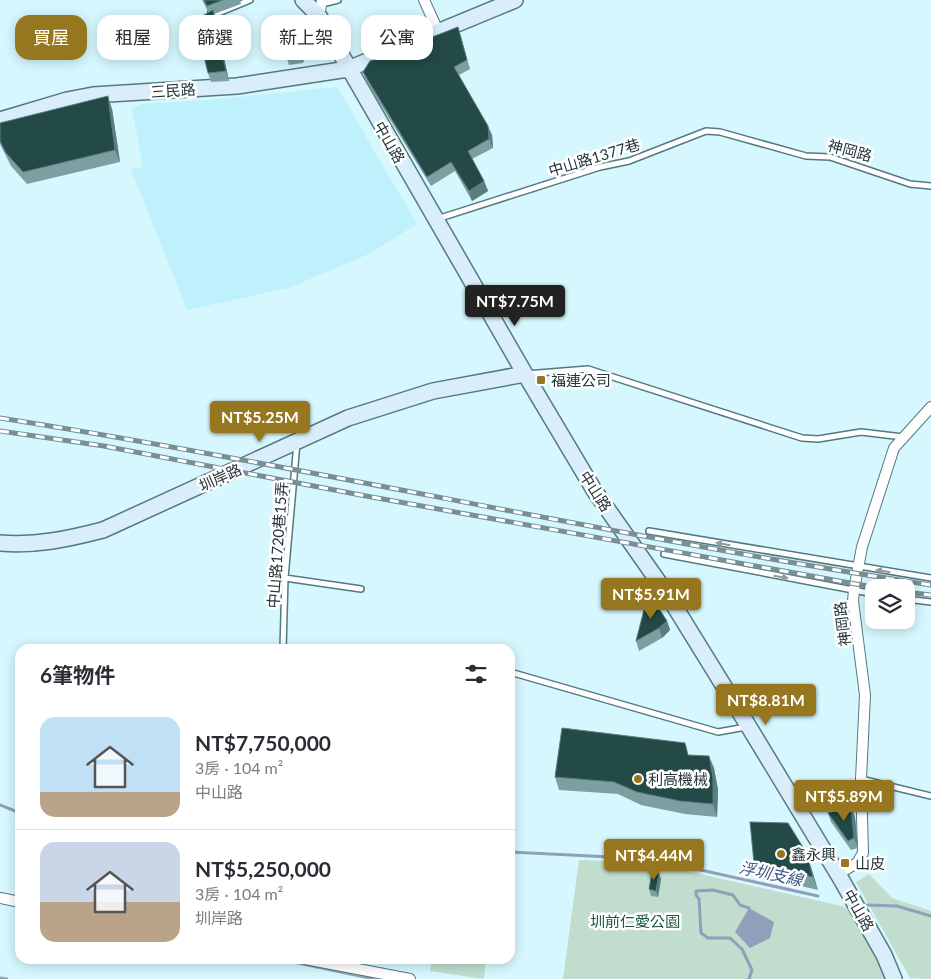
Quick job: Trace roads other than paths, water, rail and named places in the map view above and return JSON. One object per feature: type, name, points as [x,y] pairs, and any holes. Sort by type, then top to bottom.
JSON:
[{"type":"street","name":"中山路","points":[[303,0],[321,7],[348,68],[525,374],[594,490],[667,594],[749,727],[838,874],[884,955],[894,979]]},
{"type":"street","points":[[424,0],[439,33]]},
{"type":"street","name":"三民路","points":[[0,120],[67,100],[93,95],[238,86],[348,68],[439,33],[515,0]]},
{"type":"street","name":"圳岸路","points":[[0,543],[18,544],[62,541],[103,530],[348,418],[434,391],[525,374]]},
{"type":"street","name":"神岡路","points":[[838,874],[857,863],[864,853],[861,779],[865,695],[853,601],[858,567],[862,547],[894,448],[931,407]]},
{"type":"street","points":[[0,898],[15,901]]},
{"type":"street","points":[[332,964],[410,979]]},
{"type":"lane","points":[[206,5],[209,11],[216,14],[250,0]]},
{"type":"lane","points":[[321,7],[338,0]]},
{"type":"lane","name":"中山路1377巷","points":[[434,219],[600,167],[629,161],[706,131],[720,132],[760,144]]},
{"type":"lane","name":"神岡路","points":[[760,144],[806,156],[830,157],[910,184],[931,186]]},
{"type":"lane","points":[[525,374],[588,369],[802,438],[818,439],[860,432],[904,437]]},
{"type":"lane","name":"中山路1720巷15弄","points":[[283,644],[285,578],[297,442]]},
{"type":"lane","points":[[649,530],[931,578]]},
{"type":"lane","points":[[664,554],[865,592]]},
{"type":"lane","points":[[285,578],[362,589]]},
{"type":"lane","points":[[915,600],[931,602]]},
{"type":"lane","points":[[515,673],[718,732],[749,727]]},
{"type":"lane","points":[[861,779],[931,796]]},
{"type":"waterway","name":"浮圳支線","points":[[0,805],[15,811]]},
{"type":"waterway","name":"浮圳支線","points":[[515,852],[651,859],[818,896]]},
{"type":"waterway","points":[[749,908],[740,905],[733,895],[713,890],[696,891],[699,899],[701,933],[708,938],[730,938],[742,949],[752,970],[749,979]]},
{"type":"waterway","name":"浮圳支線","points":[[867,905],[897,906],[931,916]]},
{"type":"waterway","points":[[303,964],[374,979]]},
{"type":"waterway","points":[[0,978],[7,979]]},
{"type":"railway","points":[[0,418],[233,458],[698,546],[931,585]]},
{"type":"railway","points":[[0,431],[104,446],[366,496],[865,586]]},
{"type":"railway","points":[[915,593],[931,595]]},
{"type":"place","name":"福連公司","points":[[541,380]]},
{"type":"place","name":"利高機械","points":[[638,779]]},
{"type":"place","name":"鑫永興","points":[[781,854]]},
{"type":"place","name":"山皮","points":[[845,863]]},
{"type":"park label","name":"圳前仁愛公園","points":[[635,921]]}]
